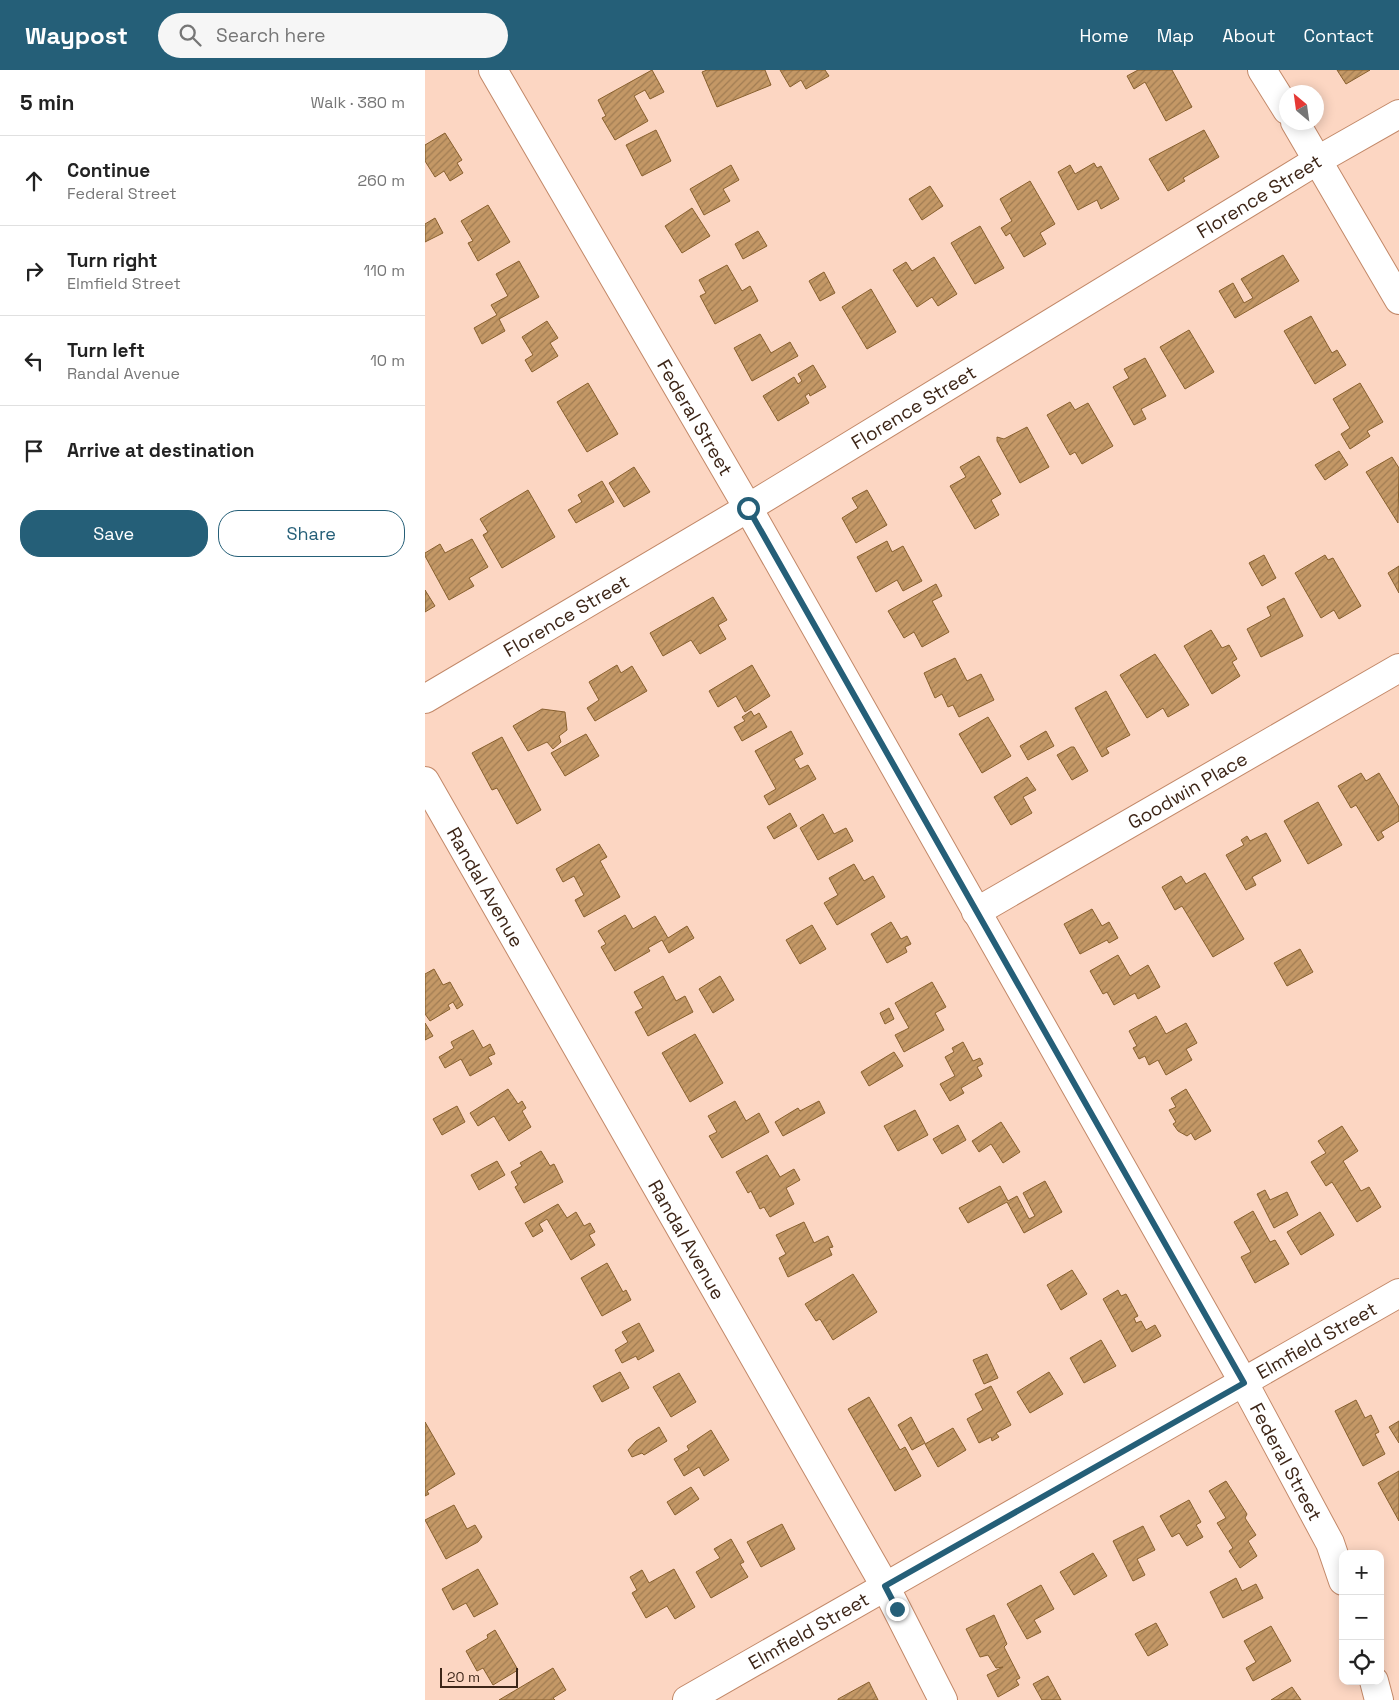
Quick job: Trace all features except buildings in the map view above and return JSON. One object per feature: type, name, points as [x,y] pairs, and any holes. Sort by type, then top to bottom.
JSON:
[{"type":"street","name":"Federal Street","points":[[493,70],[748,508],[1244,1383],[1330,1543],[1339,1570]]},
{"type":"street","points":[[1262,70],[1279,97]]},
{"type":"street","name":"Florence Street","points":[[425,699],[748,508],[1318,160],[1399,114]]},
{"type":"street","points":[[1300,130],[1399,300]]},
{"type":"street","name":"Goodwin Place","points":[[976,912],[1399,668]]},
{"type":"street","name":"Randal Avenue","points":[[425,781],[885,1586],[943,1700]]},
{"type":"street","name":"Elmfield Street","points":[[687,1700],[1399,1293]]},
{"type":"street","points":[[1375,1685],[1379,1700]]},
{"type":"route","points":[[748,508],[1244,1383],[885,1586],[897,1609]]}]
